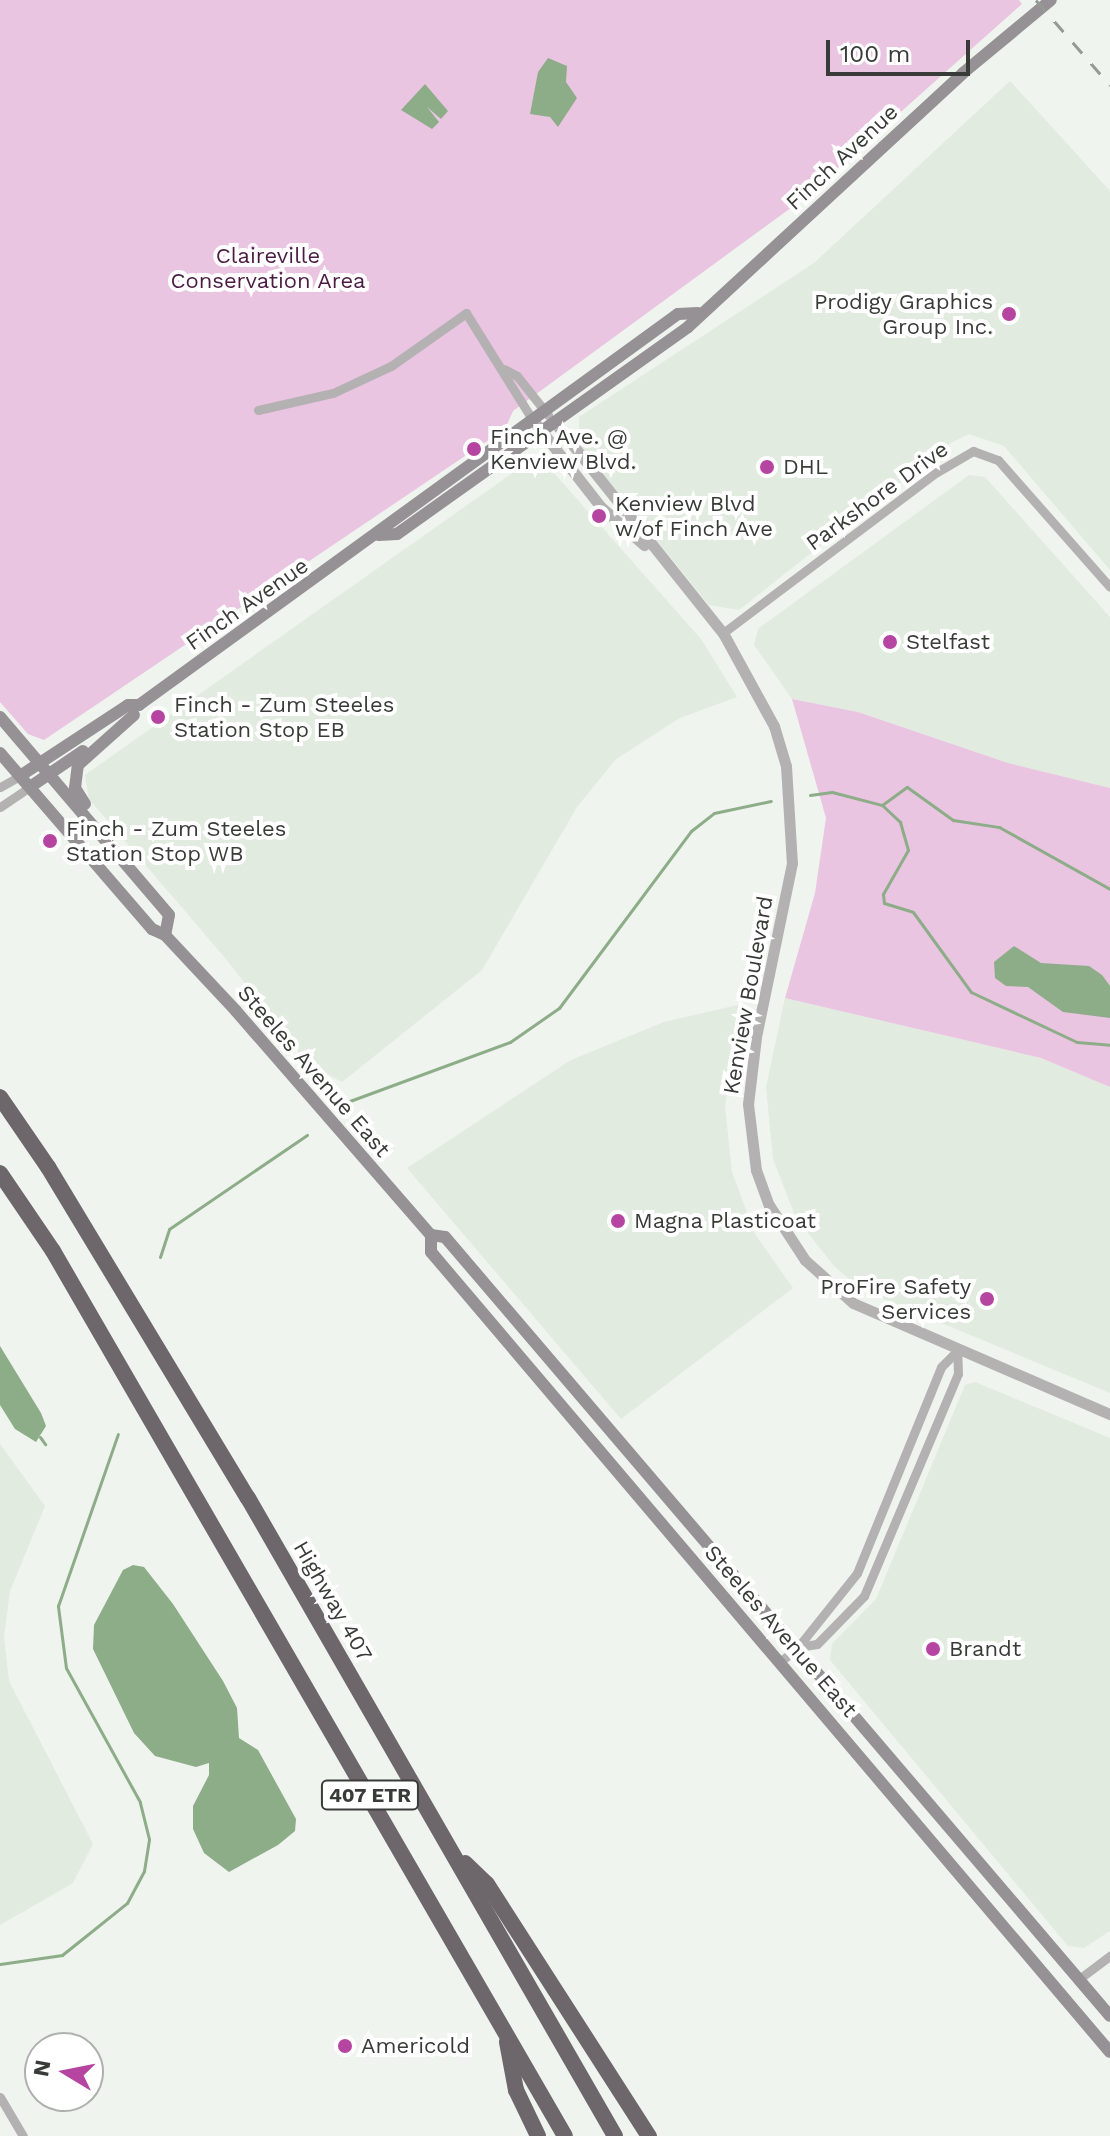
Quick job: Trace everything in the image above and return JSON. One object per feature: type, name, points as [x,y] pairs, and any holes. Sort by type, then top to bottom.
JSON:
[{"type":"highway","name":"Highway 407","points":[[0,1097],[157,1345],[615,2136]]},
{"type":"highway","name":"407 ETR","points":[[0,1173],[53,1251],[565,2136]]},
{"type":"highway","points":[[452,1851],[487,1884],[649,2136]]},
{"type":"highway","points":[[504,2029],[516,2090],[538,2136]]},
{"type":"main road","name":"Finch Avenue","points":[[379,535],[397,534],[542,434],[688,327],[698,313],[963,73],[1051,0]]},
{"type":"main road","name":"Finch Avenue","points":[[30,787],[379,535],[388,520],[678,314],[698,313]]},
{"type":"main road","name":"Finch Avenue","points":[[20,776],[128,705],[136,710]]},
{"type":"main road","points":[[103,838],[99,821],[77,794],[76,771],[81,759],[136,710]]},
{"type":"main road","name":"Steeles Avenue East","points":[[0,717],[169,915],[165,935]]},
{"type":"main road","name":"Steeles Avenue East","points":[[0,753],[152,929],[165,935],[431,1235],[445,1237],[1110,2016]]},
{"type":"main road","name":"Steeles Avenue East","points":[[431,1235],[431,1252],[1110,2052]]},
{"type":"street","points":[[258,410],[333,393],[391,366],[466,313],[504,369],[507,383],[532,419]]},
{"type":"street","points":[[504,369],[517,376],[556,424]]},
{"type":"street","name":"Kenview Boulevard","points":[[532,419],[600,506],[663,561]]},
{"type":"street","name":"Kenview Boulevard","points":[[556,424],[723,633],[774,726],[793,812],[792,863],[750,1074],[749,1137],[756,1170],[784,1229],[832,1286],[879,1317],[1110,1414]]},
{"type":"street","name":"Parkshore Drive","points":[[723,633],[937,472],[973,451],[998,460],[1110,587]]},
{"type":"street","points":[[0,787],[20,776]]},
{"type":"street","points":[[0,807],[30,787]]},
{"type":"street","points":[[781,1661],[798,1647],[807,1630],[857,1573],[941,1367],[957,1351]]},
{"type":"street","points":[[798,1647],[817,1644],[864,1596],[958,1374],[957,1351]]},
{"type":"street","points":[[872,1535],[889,1542]]},
{"type":"street","points":[[1079,1979],[1110,1956]]},
{"type":"street","points":[[0,2097],[23,2136]]},
{"type":"shaded area","points":[[548,58],[567,66],[566,82],[577,98],[558,127],[550,117],[530,114],[538,72]]},
{"type":"shaded area","points":[[1010,81],[1110,191],[1110,570],[1004,446],[969,434],[949,444],[739,610],[709,605],[579,444],[579,417],[814,263]]},
{"type":"shaded area","points":[[425,84],[448,111],[441,119],[427,107],[439,122],[432,129],[401,110]]},
{"type":"shaded area","points":[[538,455],[701,639],[737,697],[680,718],[616,759],[577,807],[482,970],[342,1082],[307,1063],[226,959],[89,799],[85,775]]},
{"type":"shaded area","points":[[969,475],[985,477],[1110,617],[1110,788],[1008,763],[858,712],[792,699],[754,645],[758,629]]},
{"type":"shaded area","points":[[1014,946],[1041,963],[1089,966],[1102,975],[1110,986],[1110,1018],[1063,1012],[1028,987],[1006,986],[995,978],[994,962]]},
{"type":"shaded area","points":[[785,998],[1041,1058],[1110,1087],[1110,1393],[862,1290],[834,1266],[796,1218],[773,1159],[766,1087]]},
{"type":"shaded area","points":[[742,1004],[725,1106],[732,1172],[755,1234],[793,1288],[621,1419],[407,1168],[571,1060],[664,1022]]},
{"type":"shaded area","points":[[0,1346],[46,1426],[36,1442],[15,1429],[0,1405]]},
{"type":"shaded area","points":[[975,1382],[1110,1438],[1110,1931],[1084,1948],[1068,1946],[830,1660],[832,1644],[876,1599],[965,1385]]},
{"type":"shaded area","points":[[0,1444],[45,1506],[10,1591],[4,1637],[9,1681],[93,1844],[73,1883],[0,1925]]},
{"type":"shaded area","points":[[133,1565],[144,1567],[173,1604],[223,1681],[237,1708],[239,1738],[258,1750],[296,1819],[295,1831],[278,1845],[229,1872],[204,1853],[193,1829],[193,1806],[209,1775],[209,1763],[196,1767],[155,1756],[134,1733],[93,1649],[94,1625],[123,1570]]},
{"type":"green space","name":"Claireville Conservation Area","points":[[0,0],[1019,0],[1022,4],[803,199],[513,411],[505,429],[44,740],[28,734],[0,702]]},
{"type":"green space","points":[[792,699],[858,712],[1008,763],[1110,788],[1110,1087],[1041,1058],[785,998],[815,893],[826,818]]},
{"type":"waterway","points":[[882,805],[907,787],[953,820],[999,827],[1110,889]]},
{"type":"waterway","points":[[810,795],[832,792],[882,805],[900,822],[908,850],[883,894],[884,903],[913,912],[971,992],[1077,1042],[1110,1045]]},
{"type":"waterway","points":[[347,1102],[510,1042],[559,1008],[691,831],[714,813],[771,801]]},
{"type":"waterway","points":[[160,1257],[169,1229],[307,1135]]},
{"type":"waterway","points":[[0,1964],[62,1955],[127,1903],[144,1871],[149,1839],[140,1802],[66,1668],[58,1606],[118,1434]]},
{"type":"waterway","points":[[40,1437],[45,1444]]},
{"type":"railway","points":[[1036,0],[1110,85]]},
{"type":"place","name":"Prodigy Graphics Group Inc.","points":[[1009,314]]},
{"type":"place","name":"Finch Ave. @ Kenview Blvd.","points":[[474,449]]},
{"type":"place","name":"DHL","points":[[767,467]]},
{"type":"place","name":"Kenview Blvd w/of Finch Ave","points":[[599,516]]},
{"type":"place","name":"Stelfast","points":[[890,642]]},
{"type":"place","name":"Finch - Zum Steeles Station Stop EB","points":[[158,717]]},
{"type":"place","name":"Finch - Zum Steeles Station Stop WB","points":[[50,841]]},
{"type":"place","name":"Magna Plasticoat","points":[[618,1221]]},
{"type":"place","name":"ProFire Safety Services","points":[[987,1299]]},
{"type":"place","name":"Brandt","points":[[933,1649]]},
{"type":"place","name":"Americold","points":[[345,2046]]}]
